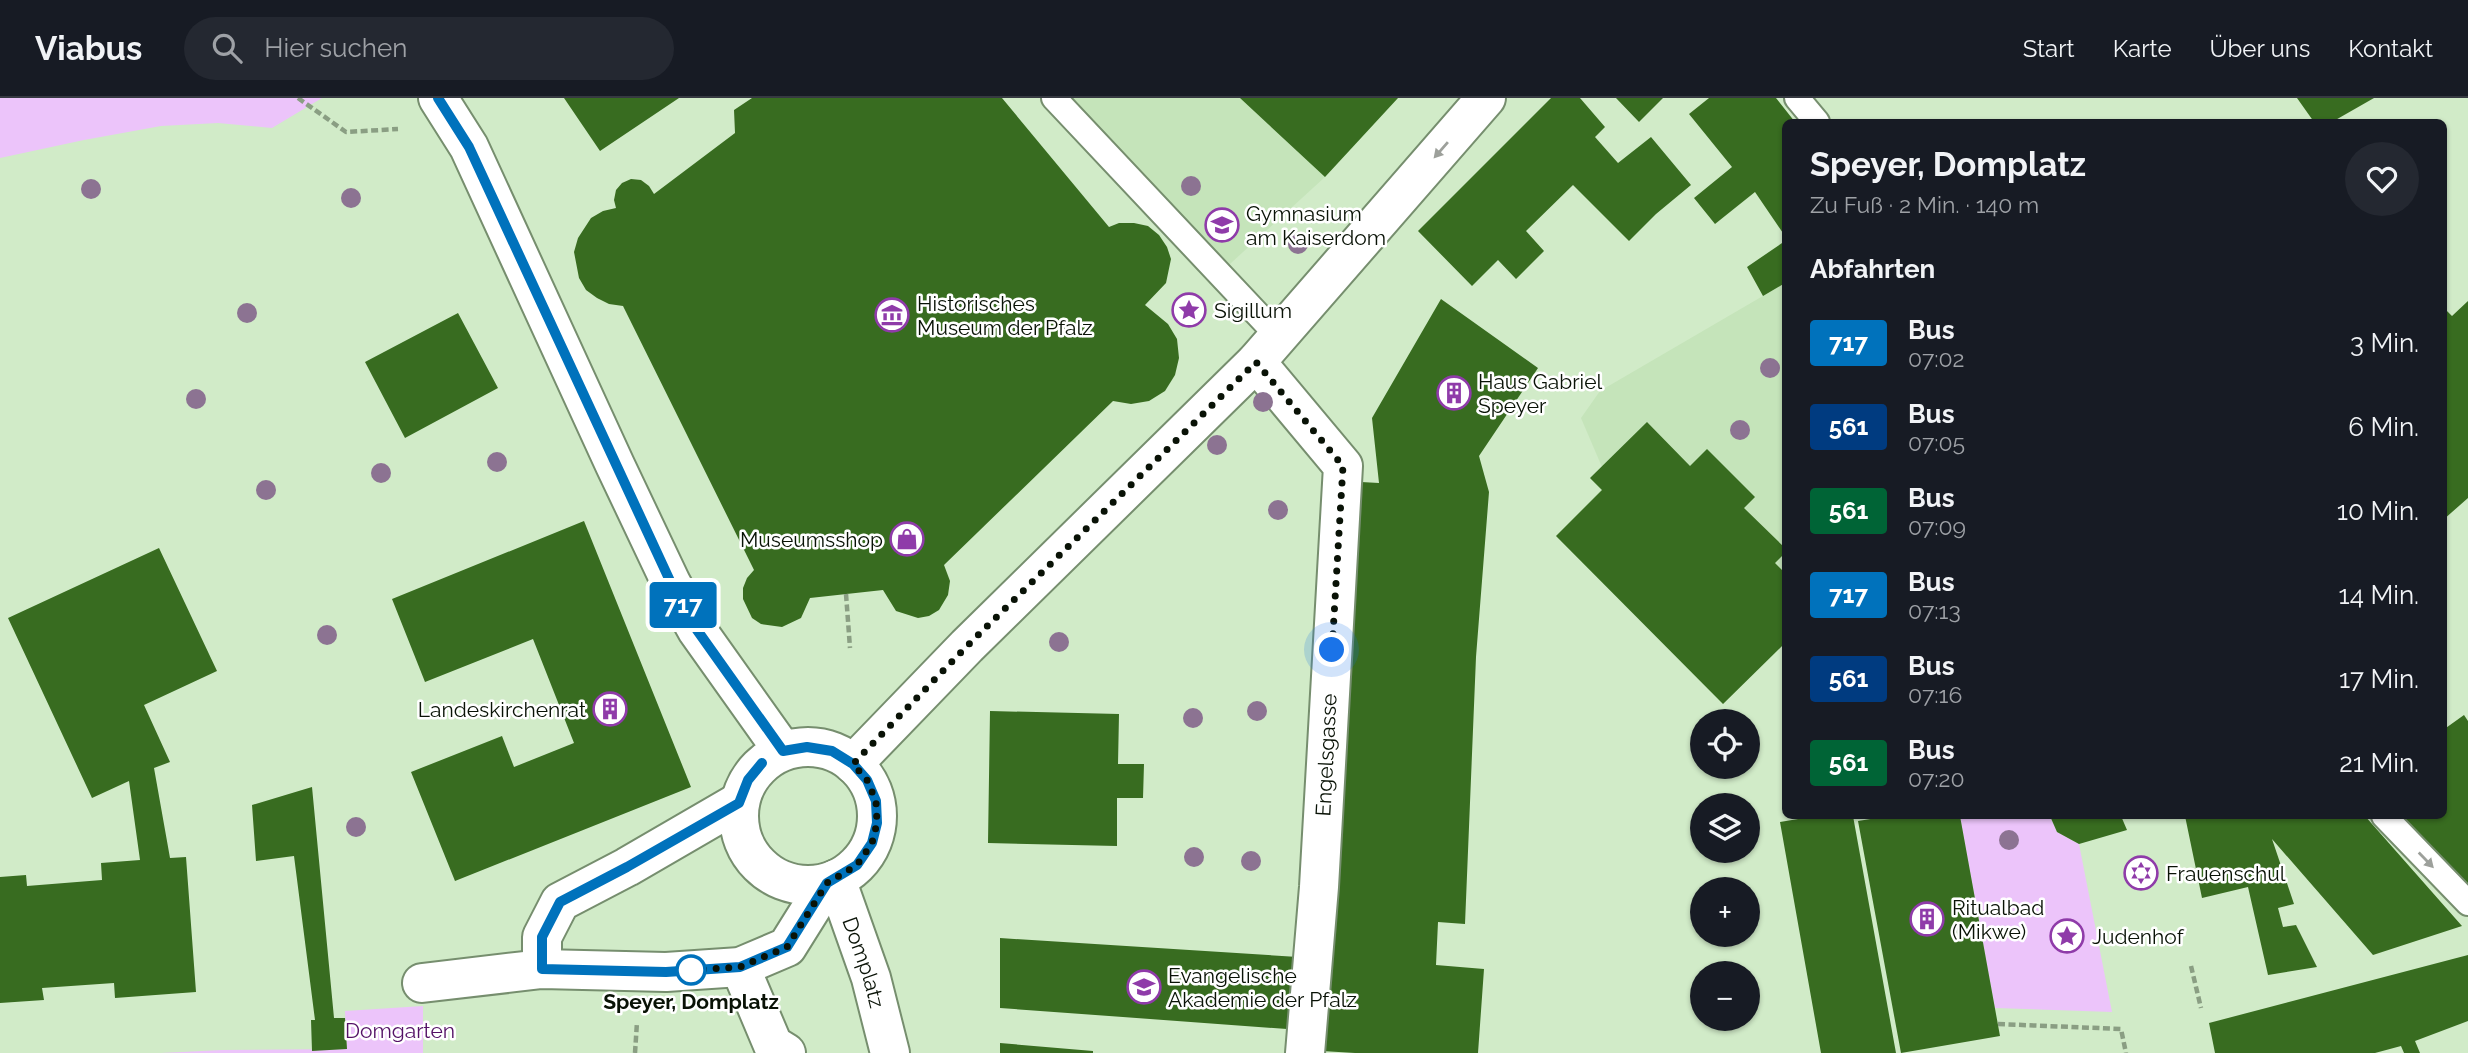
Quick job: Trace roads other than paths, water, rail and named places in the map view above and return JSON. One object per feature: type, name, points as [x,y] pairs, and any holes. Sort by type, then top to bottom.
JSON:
[{"type":"street","points":[[438,98],[469,147],[671,583],[697,630],[783,751]]},
{"type":"street","points":[[832,881],[806,886],[776,878],[757,865],[745,846],[738,825],[739,803],[748,780],[762,763],[783,751],[807,747],[832,751],[853,764],[967,646],[1268,350],[1486,98]]},
{"type":"street","name":"Engelsgasse","points":[[1268,350],[1343,466],[1319,874],[1305,1053]]},
{"type":"street","name":"Domplatz","points":[[422,984],[542,969],[666,972],[740,967],[787,947],[832,881],[857,865],[872,843],[877,823],[876,801],[867,780],[853,764]]},
{"type":"street","points":[[542,969],[542,937],[560,902],[739,803]]},
{"type":"street","name":"Domplatz","points":[[832,881],[871,978],[883,1050]]},
{"type":"street","points":[[740,967],[773,1045],[786,1053]]},
{"type":"lane","points":[[1054,98],[1268,350]]},
{"type":"lane","points":[[1797,98],[1814,119]]},
{"type":"lane","points":[[2387,819],[2468,903]]},
{"type":"place","name":"Gymnasium am Kaiserdom","points":[[1222,225]]},
{"type":"place","name":"Sigillum","points":[[1189,310]]},
{"type":"place","name":"Historisches Museum der Pfalz","points":[[892,315]]},
{"type":"place","name":"Haus Gabriel Speyer","points":[[1454,393]]},
{"type":"place","name":"Museumsshop","points":[[907,539]]},
{"type":"place","name":"Landeskirchenrat","points":[[610,709]]},
{"type":"place","name":"Frauenschul","points":[[2141,873]]},
{"type":"place","name":"Ritualbad (Mikwe)","points":[[1927,919]]},
{"type":"place","name":"Judenhof","points":[[2067,936]]},
{"type":"place","name":"Speyer, Domplatz","points":[[691,970]]},
{"type":"place","name":"Evangelische Akademie der Pfalz","points":[[1144,987]]},
{"type":"park label","name":"Domgarten","points":[[400,1030]]}]
